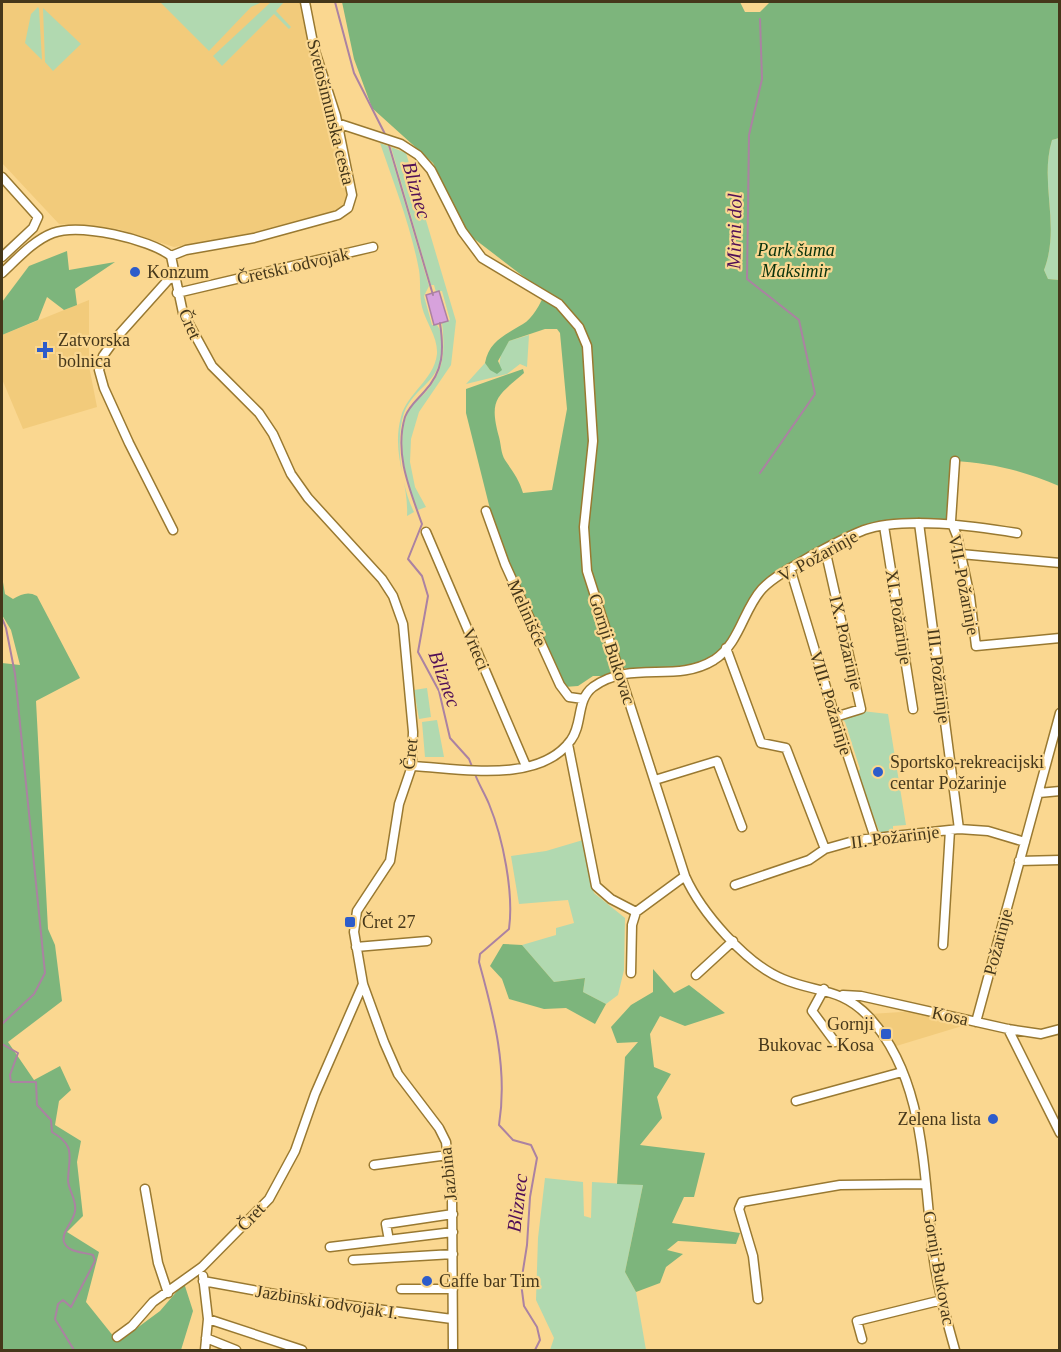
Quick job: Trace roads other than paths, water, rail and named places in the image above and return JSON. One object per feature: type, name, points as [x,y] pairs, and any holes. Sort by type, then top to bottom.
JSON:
[{"type":"street","name":"Svetošimunska cesta","points":[[171,256],[186,250],[254,238],[344,212],[352,195],[337,123],[314,48],[305,2]]},
{"type":"street","name":"Gornji Bukovac","points":[[337,123],[393,141],[418,155],[431,170],[462,231],[482,258],[559,304],[573,317],[584,337],[587,346],[593,441],[584,527],[587,572],[685,876],[697,899],[733,941],[781,978],[840,995],[861,1009],[876,1026],[893,1052],[902,1072],[919,1133],[942,1300],[955,1350]]},
{"type":"street","points":[[2,177],[39,217],[33,228],[2,257]]},
{"type":"street","points":[[3,270],[42,238],[62,231],[113,235],[135,240],[171,256]]},
{"type":"street","name":"Čretski odvojak","points":[[177,293],[373,247]]},
{"type":"street","name":"Čret","points":[[117,1337],[132,1326],[153,1302],[202,1267],[268,1199],[283,1175],[363,984],[356,947],[357,911],[390,861],[399,804],[412,766],[413,732],[403,624],[393,596],[382,579],[291,474],[273,434],[259,413],[212,366],[192,334],[177,293],[171,256]]},
{"type":"street","points":[[173,530],[120,425],[99,370],[103,356],[116,338],[168,280],[175,278]]},
{"type":"street","name":"VII. Požarinje","points":[[955,460],[952,525],[961,554],[976,646],[1059,638]]},
{"type":"street","name":"Melinišće","points":[[486,511],[505,564],[560,685],[569,697],[583,699]]},
{"type":"street","name":"V. Požarinje","points":[[619,675],[629,672],[673,673],[691,670],[715,659],[741,628],[758,595],[790,568],[864,530],[919,523],[952,525]]},
{"type":"street","name":"III. Požarinje","points":[[919,523],[954,830],[943,945]]},
{"type":"street","name":"VII. Požarinje","points":[[952,525],[1017,533]]},
{"type":"street","name":"XI. Požarinje","points":[[884,526],[913,709]]},
{"type":"street","name":"Vrteci","points":[[426,532],[526,766]]},
{"type":"street","name":"IX. Požarinje","points":[[825,549],[861,709],[835,717]]},
{"type":"street","points":[[961,554],[1059,563]]},
{"type":"street","name":"VIII. Požarinje","points":[[790,568],[835,717],[875,838]]},
{"type":"street","points":[[726,648],[761,744],[786,748],[825,849]]},
{"type":"street","points":[[412,766],[486,772],[526,766],[548,759],[568,744],[579,725],[583,699],[593,688],[619,675]]},
{"type":"street","name":"Požarinje","points":[[976,1022],[1059,713]]},
{"type":"street","points":[[568,744],[596,886],[611,899],[636,912]]},
{"type":"street","points":[[655,780],[717,761],[742,827]]},
{"type":"street","points":[[1039,793],[1059,791]]},
{"type":"street","name":"II. Požarinje","points":[[735,885],[809,860],[825,849],[849,841],[954,830],[988,831],[1025,842]]},
{"type":"street","points":[[1019,861],[1059,860]]},
{"type":"street","points":[[631,973],[632,925],[636,912],[685,876]]},
{"type":"street","points":[[356,947],[427,940]]},
{"type":"street","points":[[696,975],[733,941]]},
{"type":"street","name":"Jazbina","points":[[363,984],[398,1074],[439,1128],[446,1142],[453,1214],[453,1350]]},
{"type":"street","points":[[824,989],[812,1011],[835,1042]]},
{"type":"street","name":"Kosa","points":[[840,995],[861,996],[1008,1029],[1041,1034],[1059,1029]]},
{"type":"street","points":[[1008,1029],[1059,1133]]},
{"type":"street","points":[[796,1101],[902,1072]]},
{"type":"street","points":[[374,1165],[448,1155]]},
{"type":"street","points":[[758,1299],[753,1256],[739,1209],[742,1202],[840,1185],[925,1184]]},
{"type":"street","points":[[145,1189],[158,1263],[168,1293]]},
{"type":"street","points":[[388,1235],[386,1224],[453,1214]]},
{"type":"street","points":[[330,1247],[453,1232]]},
{"type":"street","points":[[352,1260],[453,1254]]},
{"type":"street","points":[[202,1267],[208,1319],[205,1350]]},
{"type":"street","name":"Jazbinski odvojak I.","points":[[203,1281],[309,1300],[452,1319]]},
{"type":"street","points":[[401,1289],[453,1289]]},
{"type":"street","points":[[862,1339],[857,1321],[942,1300]]},
{"type":"street","points":[[208,1319],[302,1350]]},
{"type":"street","points":[[206,1338],[236,1350]]},
{"type":"waterway","name":"Bliznec","points":[[335,2],[354,73],[386,136]]},
{"type":"waterway","name":"Mirni dol","points":[[760,19],[762,79],[749,135],[747,279],[799,320],[815,394],[760,473]]},
{"type":"waterway","name":"Bliznec","points":[[388,142],[433,295]]},
{"type":"waterway","name":"Bliznec","points":[[440,323],[442,351],[439,368],[431,384],[413,403],[405,417],[402,431],[401,445],[405,472],[422,524],[408,559],[422,576],[428,596],[418,652],[439,691],[450,738],[469,759],[473,769]]},
{"type":"waterway","points":[[2,618],[15,674],[45,973],[34,994],[2,1024]]},
{"type":"waterway","name":"Bliznec","points":[[475,774],[494,818],[509,883],[509,929],[480,954],[479,962],[490,1002],[501,1063],[499,1125],[513,1140],[531,1145],[537,1158],[530,1197],[527,1245],[521,1283],[524,1306],[537,1327],[540,1340],[535,1350]]},
{"type":"waterway","points":[[2,1044],[18,1053],[10,1075],[11,1082],[36,1082],[37,1105],[51,1120],[52,1132],[60,1137],[68,1147],[70,1158],[68,1184],[75,1207],[74,1215],[64,1234],[64,1242],[73,1250],[93,1255],[95,1261],[71,1307],[63,1300],[58,1304],[55,1319],[74,1350]]},
{"type":"place","name":"Konzum","points":[[135,272]]},
{"type":"place","name":"Zatvorska bolnica","points":[[45,350]]},
{"type":"place","name":"Sportsko-rekreacijski centar Požarinje","points":[[878,772]]},
{"type":"place","name":"Čret 27","points":[[350,922]]},
{"type":"place","name":"Gornji Bukovac - Kosa","points":[[886,1034]]},
{"type":"place","name":"Zelena lista","points":[[993,1119]]},
{"type":"place","name":"Caffe bar Tim","points":[[427,1281]]},
{"type":"park label","name":"Park šuma Maksimir","points":[[796,260]]}]
